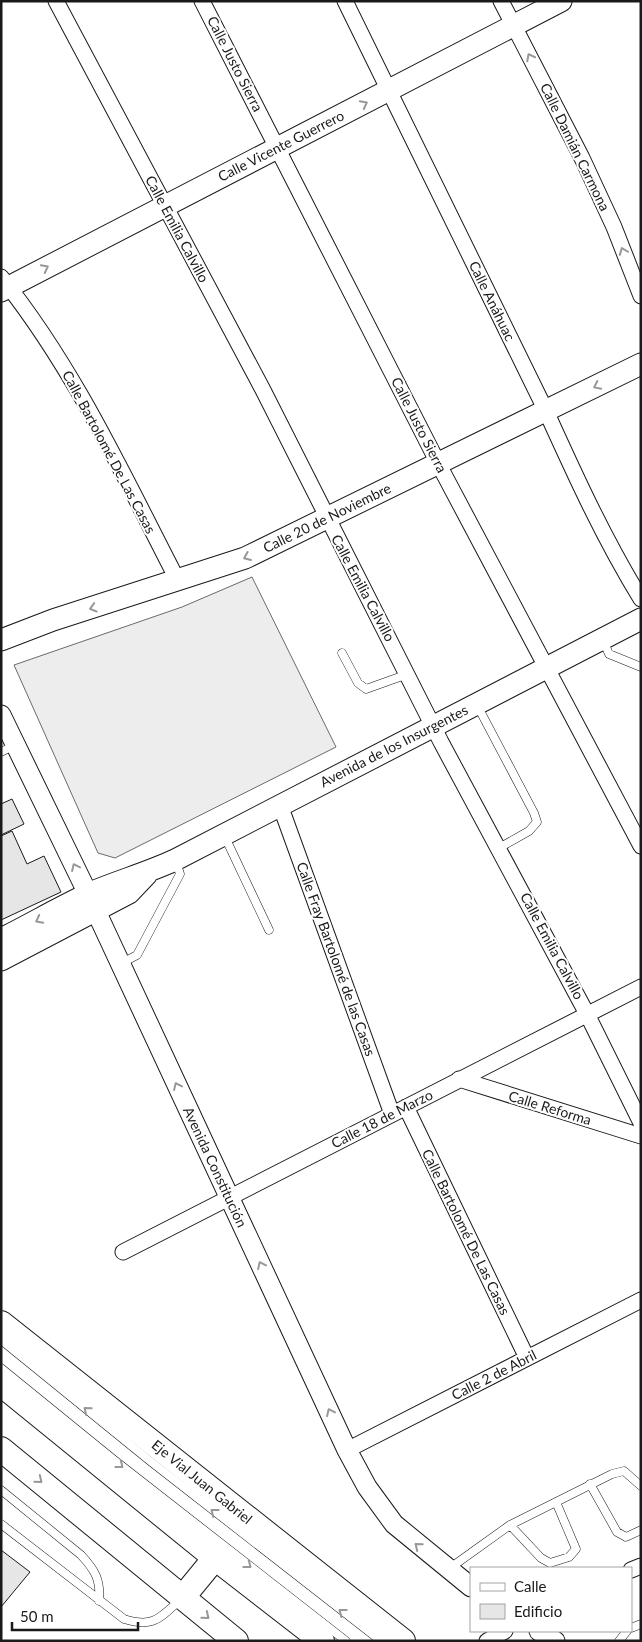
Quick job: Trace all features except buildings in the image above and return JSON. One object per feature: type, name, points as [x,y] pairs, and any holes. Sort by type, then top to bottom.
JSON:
[{"type":"main road","name":"Calle Vicente Guerrero","points":[[4,285],[388,92],[561,1]]},
{"type":"main road","name":"Calle 20 de Noviembre","points":[[1,640],[53,620],[245,558],[641,364]]},
{"type":"main road","name":"Avenida de los Insurgentes","points":[[1,960],[92,902],[122,880],[148,873],[175,860],[641,619]]},
{"type":"main road","name":"Avenida de los Insurgentes","points":[[1,939],[92,902]]},
{"type":"main road","name":"Eje Vial Juan Gabriel","points":[[1,1323],[403,1641]]},
{"type":"main road","points":[[1,1384],[215,1558],[322,1641]]},
{"type":"main road","points":[[1,1449],[183,1597],[231,1639]]},
{"type":"main road","points":[[183,1597],[215,1558]]},
{"type":"street","name":"Calle Emilia Calvillo","points":[[56,1],[263,390],[326,519],[587,1014],[641,1123]]},
{"type":"street","name":"Calle Justo Sierra","points":[[202,1],[438,463],[641,846]]},
{"type":"street","name":"Calle Anáhuac","points":[[345,1],[620,565],[641,599]]},
{"type":"street","name":"Calle Damián Carmona","points":[[501,1],[590,176],[614,227],[641,296]]},
{"type":"street","name":"Calle Bartolomé De Las Casas","points":[[4,285],[74,381],[178,581]]},
{"type":"street","name":"Avenida Constitución","points":[[1,715],[9,749],[92,902],[347,1450],[367,1488],[385,1514],[412,1540],[470,1585]]},
{"type":"street","name":"Calle Fray Bartolomé de las Casas","points":[[280,805],[392,1114]]},
{"type":"street","name":"Calle 18 de Marzo","points":[[123,1252],[641,987]]},
{"type":"street","name":"Calle Reforma","points":[[459,1079],[641,1136]]},
{"type":"street","name":"Calle Bartolomé De Las Casas","points":[[406,1107],[527,1358]]},
{"type":"street","name":"Calle 2 de Abril","points":[[347,1450],[641,1300]]},
{"type":"street","points":[[488,1640],[503,1632]]},
{"type":"street","points":[[541,1632],[555,1641]]},
{"type":"lane","points":[[602,639],[609,654],[641,667]]},
{"type":"lane","points":[[342,653],[358,684],[366,689],[408,674]]},
{"type":"lane","points":[[476,704],[537,822],[529,831],[499,848]]},
{"type":"lane","points":[[224,835],[269,930]]},
{"type":"lane","points":[[120,964],[137,954],[180,874],[175,860]]},
{"type":"lane","points":[[1,1340],[150,1462],[381,1641]]},
{"type":"lane","points":[[1,1368],[128,1471],[346,1641]]},
{"type":"lane","points":[[448,1570],[510,1525],[612,1474],[624,1471],[641,1486]]},
{"type":"lane","points":[[590,1484],[617,1532],[626,1537],[641,1530]]},
{"type":"lane","points":[[1,1490],[81,1555],[92,1567],[99,1582],[98,1601]]},
{"type":"lane","points":[[510,1525],[546,1561],[555,1562],[569,1557],[576,1549],[556,1502]]},
{"type":"lane","points":[[1,1524],[98,1601],[124,1619],[138,1623],[151,1623],[160,1618],[183,1597]]},
{"type":"shaded area","points":[[252,577],[336,747],[115,858],[98,853],[14,665],[182,607]]}]
